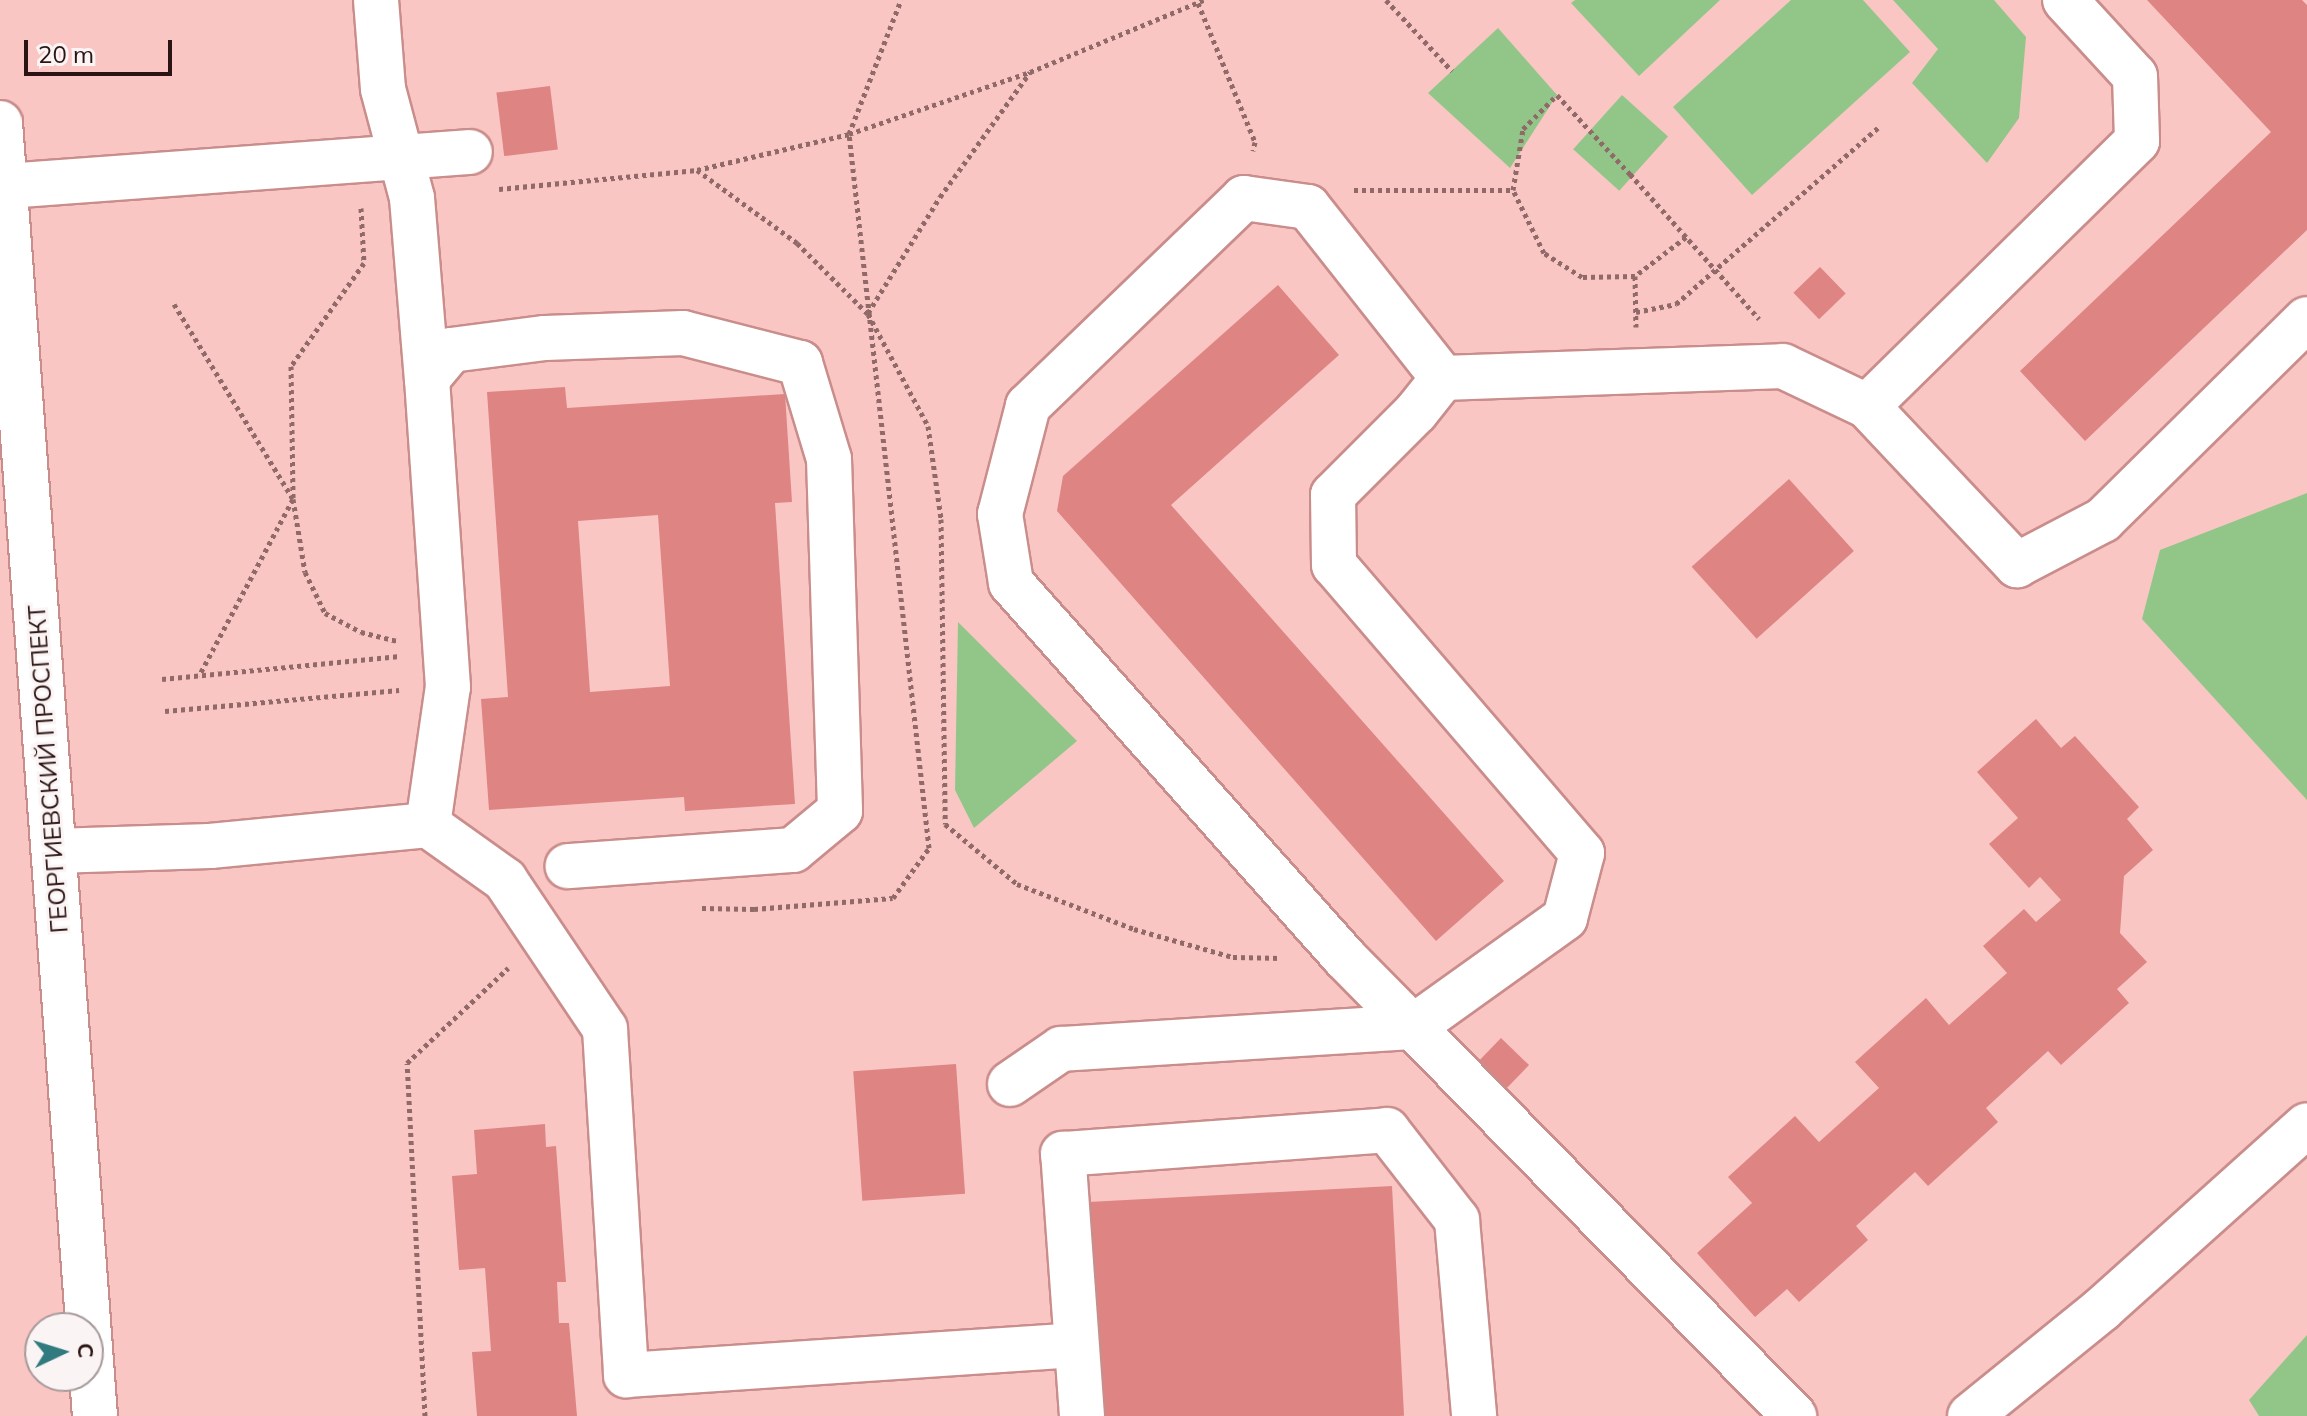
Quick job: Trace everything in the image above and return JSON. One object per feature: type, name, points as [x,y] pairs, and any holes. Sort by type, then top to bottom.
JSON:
[{"type":"main road","points":[[376,0],[383,89],[407,178],[427,379],[448,687],[428,825]]},
{"type":"main road","points":[[1867,406],[2137,141],[2135,76],[2065,0]]},
{"type":"main road","name":"ГЕОРГИЕВСКИЙ ПРОСПЕКТ","points":[[0,123],[95,1416]]},
{"type":"main road","points":[[6,186],[407,178],[470,152]]},
{"type":"main road","points":[[1443,378],[1308,207],[1244,198],[1028,406],[1000,514],[1011,583],[1345,958],[1794,1416]]},
{"type":"main road","points":[[1010,1084],[1061,1049],[1413,1027],[1565,918],[1582,853],[1334,565],[1333,495],[1416,412],[1443,378],[1783,366],[1867,406],[2017,565],[2103,520],[2307,319]]},
{"type":"main road","points":[[427,379],[451,350],[545,338],[683,333],[800,363],[829,459],[840,811],[793,850],[568,866]]},
{"type":"main road","points":[[54,851],[210,846],[428,825],[505,880],[605,1029],[626,1375],[1076,1345]]},
{"type":"main road","points":[[1970,1416],[2102,1309],[2307,1125]]},
{"type":"main road","points":[[1082,1416],[1063,1154],[1387,1130],[1457,1220],[1474,1416]]},
{"type":"path","points":[[1386,0],[1452,71]]},
{"type":"path","points":[[492,190],[697,170],[849,134],[1030,72],[1201,1],[1255,142],[1244,198]]},
{"type":"path","points":[[868,314],[940,197],[1030,72]]},
{"type":"path","points":[[1686,237],[1635,276],[1582,277],[1544,253],[1513,190],[1523,129],[1557,95],[1716,270],[1759,319],[1783,366]]},
{"type":"path","points":[[1636,312],[1676,304],[1879,127]]},
{"type":"path","points":[[697,170],[797,243],[868,314],[928,426],[941,519],[945,824],[1017,884],[1134,929],[1233,957],[1345,958]]},
{"type":"path","points":[[346,204],[361,203],[407,178]]},
{"type":"path","points":[[1308,207],[1315,190],[1513,190]]},
{"type":"path","points":[[361,203],[364,263],[291,366],[293,499],[305,572],[325,613],[361,632],[445,652]]},
{"type":"path","points":[[174,304],[293,499]]},
{"type":"path","points":[[199,676],[293,499]]},
{"type":"path","points":[[162,679],[370,658]]},
{"type":"path","points":[[165,711],[371,692]]},
{"type":"path","points":[[425,1416],[407,1063],[541,936]]},
{"type":"green space","points":[[1575,0],[1720,0],[1639,76],[1571,3]]},
{"type":"green space","points":[[1791,0],[1863,0],[1910,52],[1752,195],[1673,107]]},
{"type":"green space","points":[[1893,0],[1994,0],[2026,37],[2019,118],[1987,163],[1912,83],[1938,49]]},
{"type":"green space","points":[[1498,28],[1557,95],[1510,168],[1428,93]]},
{"type":"green space","points":[[1622,95],[1668,136],[1619,191],[1573,149]]},
{"type":"green space","points":[[2307,493],[2307,800],[2142,619],[2160,550]]},
{"type":"green space","points":[[958,622],[1077,741],[974,828],[955,790]]},
{"type":"green space","points":[[2307,1335],[2307,1416],[2259,1416],[2249,1400]]},
{"type":"building","points":[[2147,0],[2302,0],[2307,5],[2307,230],[2085,441],[2020,371],[2271,132]]},
{"type":"building","points":[[550,86],[558,150],[504,156],[496,93]]},
{"type":"building","points":[[1820,267],[1846,294],[1819,319],[1793,293]]},
{"type":"building","points":[[1278,285],[1339,355],[1171,505],[1504,881],[1436,941],[1057,511],[1063,476]]},
{"type":"building","points":[[565,387],[567,408],[785,394],[792,502],[775,503],[795,804],[685,811],[684,797],[489,810],[481,699],[508,697],[487,392]],"holes":[[[658,515],[670,686],[590,692],[578,521]]]},
{"type":"building","points":[[1789,479],[1854,551],[1757,639],[1692,567]]},
{"type":"building","points":[[2036,719],[2061,748],[2075,736],[2139,807],[2127,819],[2153,850],[2124,876],[2120,933],[2147,962],[2117,989],[2129,1003],[2061,1065],[2048,1051],[1986,1108],[1998,1122],[1928,1186],[1915,1172],[1856,1226],[1868,1240],[1799,1302],[1787,1289],[1755,1317],[1697,1253],[1752,1203],[1728,1177],[1795,1116],[1819,1142],[1879,1088],[1855,1062],[1926,998],[1949,1025],[2007,973],[1983,946],[2024,909],[2036,922],[2061,900],[2040,877],[2029,888],[1989,844],[2018,818],[1977,772]]},
{"type":"building","points":[[1501,1038],[1529,1065],[1506,1089],[1478,1062]]},
{"type":"building","points":[[956,1064],[965,1194],[862,1201],[853,1071]]},
{"type":"building","points":[[545,1124],[546,1147],[556,1146],[566,1282],[557,1282],[559,1323],[569,1323],[577,1416],[477,1416],[472,1352],[491,1351],[485,1268],[459,1270],[452,1176],[477,1174],[474,1130]]},
{"type":"building","points":[[1392,1186],[1404,1416],[1100,1416],[1088,1202]]}]
